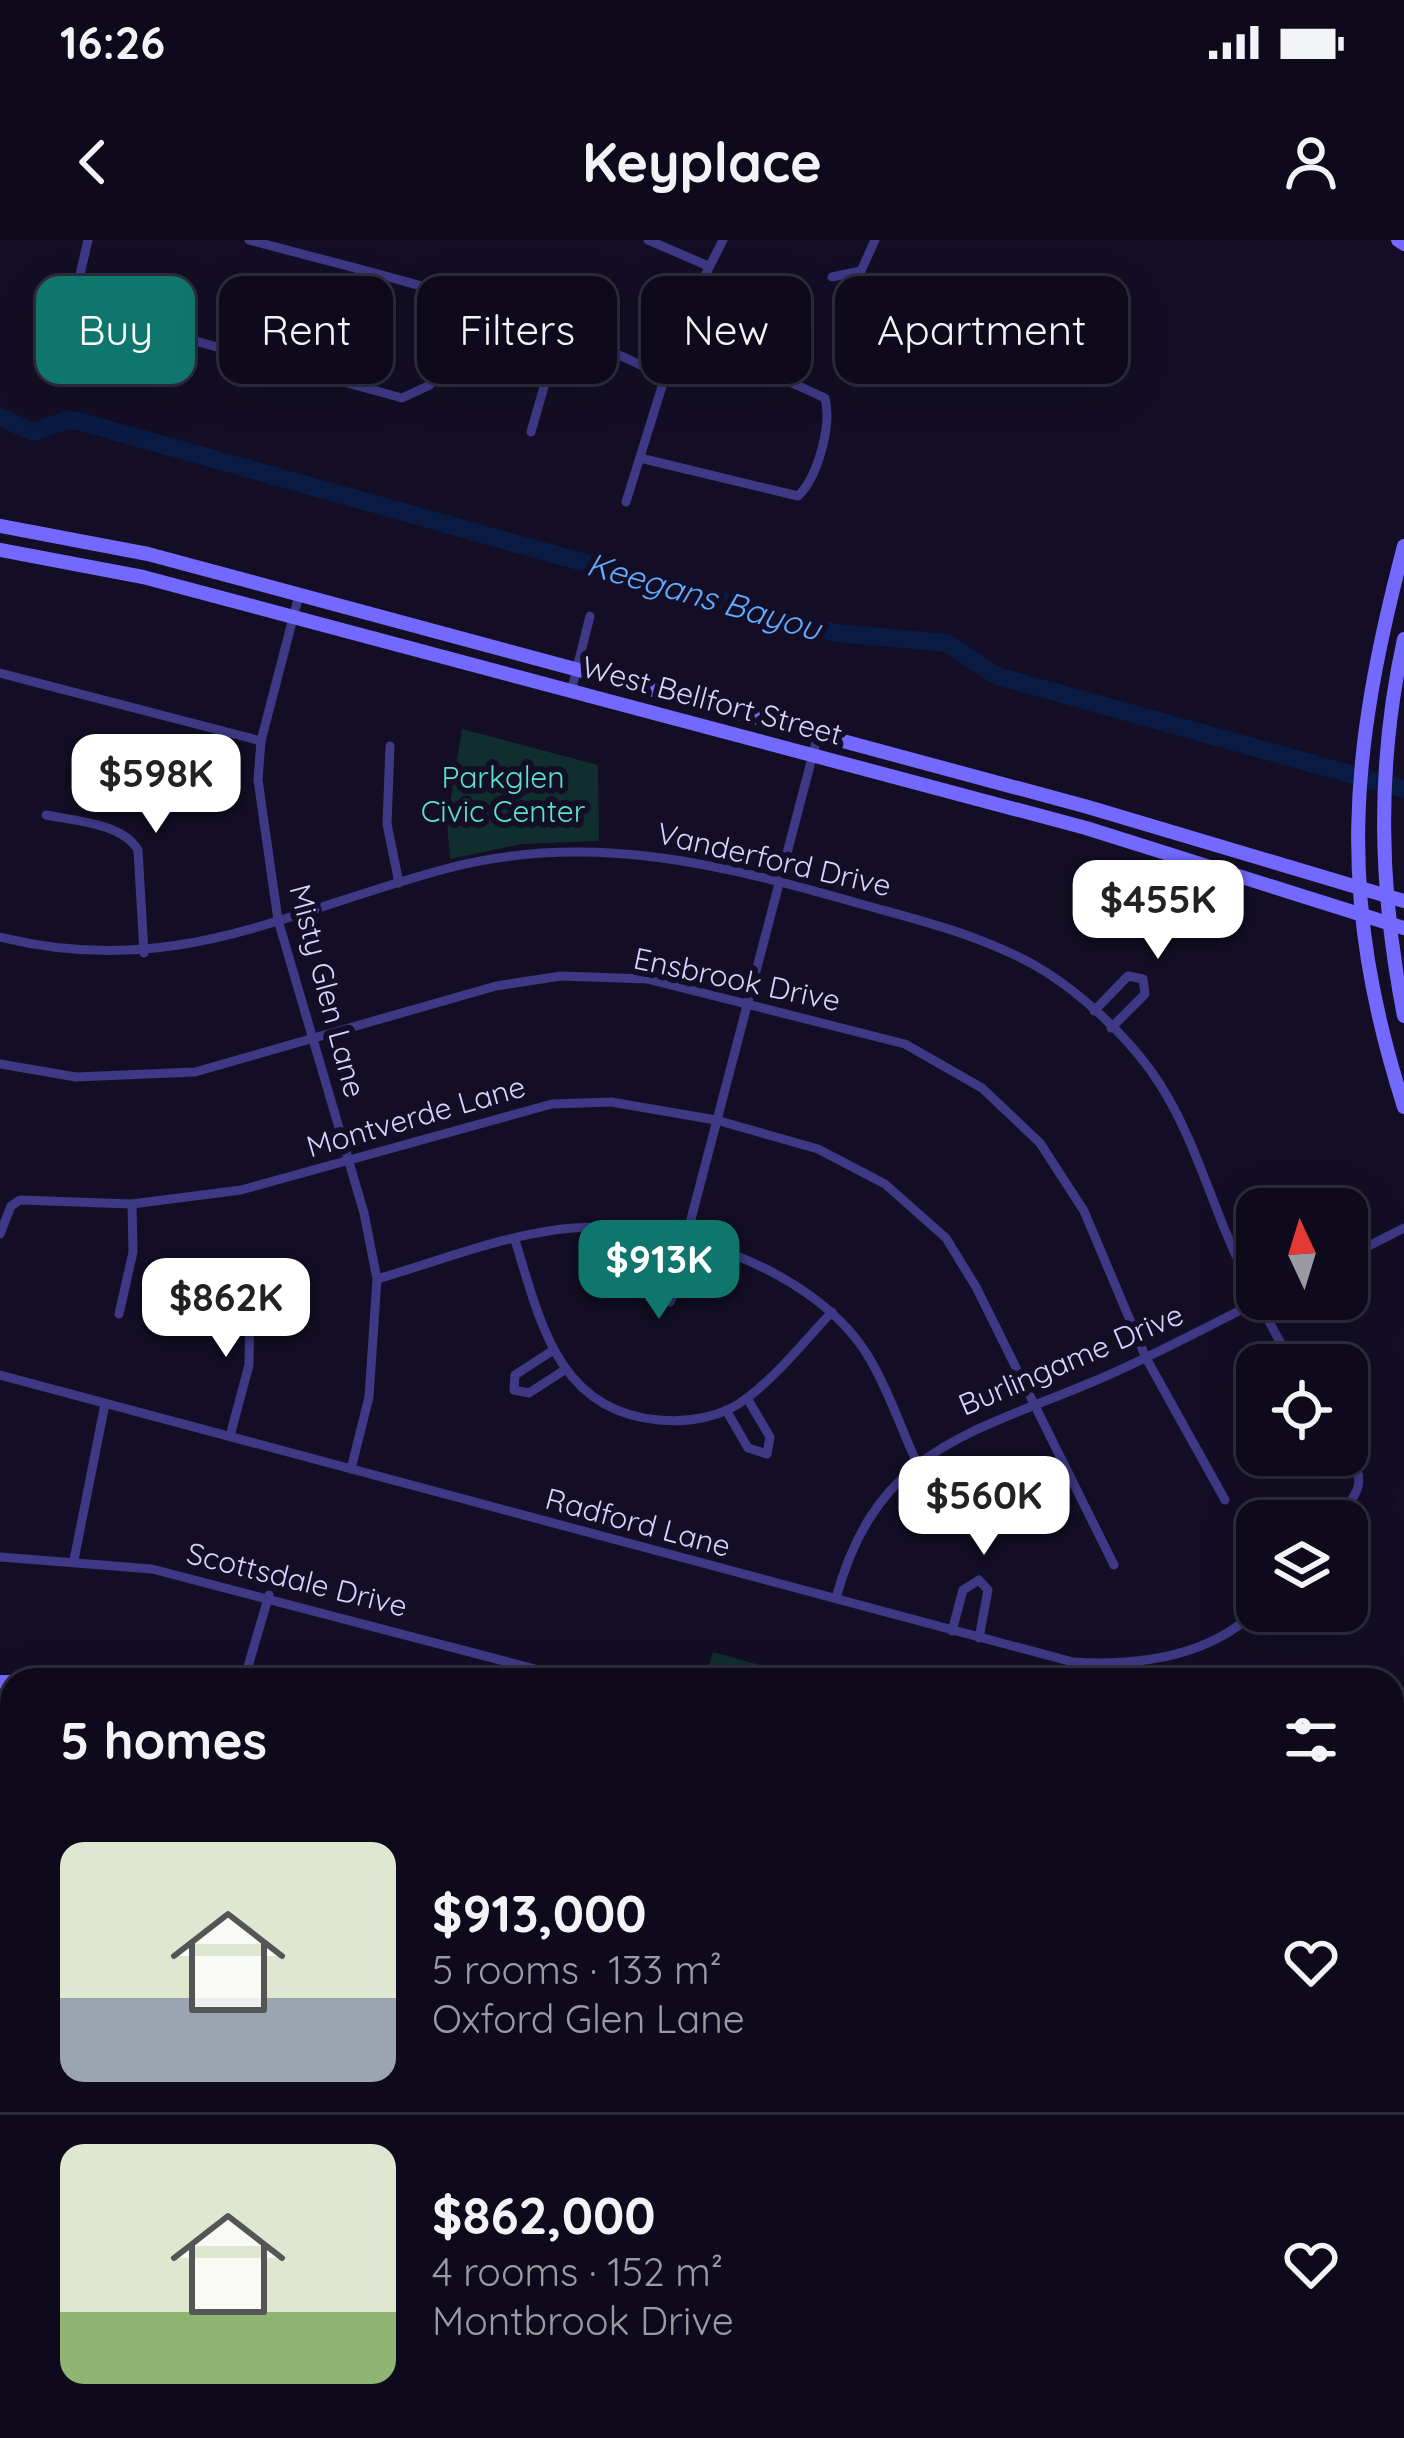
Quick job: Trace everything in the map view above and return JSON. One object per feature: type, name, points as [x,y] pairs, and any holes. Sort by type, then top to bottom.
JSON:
[{"type":"main road","name":"West Bellfort Street","points":[[0,526],[148,554],[1010,786],[1404,901]]},
{"type":"main road","points":[[29,554],[32,530]]},
{"type":"main road","points":[[1403,1100],[1373,994],[1360,916],[1357,835],[1359,756],[1381,632],[1404,546]]},
{"type":"main road","name":"West Bellfort Street","points":[[0,550],[87,563],[814,755],[1221,870],[1396,926]]},
{"type":"main road","points":[[1381,632],[1404,638],[1384,762],[1382,808],[1385,896],[1396,926],[1404,1016]]},
{"type":"main road","points":[[1005,807],[1010,786]]},
{"type":"main road","points":[[1221,870],[1226,849]]},
{"type":"street","points":[[88,240],[75,296],[93,314],[403,398],[420,394],[430,384]]},
{"type":"street","points":[[250,240],[417,285]]},
{"type":"street","points":[[648,240],[706,265]]},
{"type":"street","points":[[702,276],[723,240]]},
{"type":"street","points":[[832,278],[861,271],[875,240]]},
{"type":"street","points":[[531,432],[545,384]]},
{"type":"street","points":[[626,502],[663,384]]},
{"type":"street","points":[[640,458],[798,496],[808,486],[830,414],[826,398],[794,384]]},
{"type":"street","name":"Misty Glen Lane","points":[[299,595],[261,742],[261,816],[278,920],[349,1160],[377,1280],[369,1397],[351,1469]]},
{"type":"street","points":[[571,692],[590,616]]},
{"type":"street","points":[[0,673],[261,742]]},
{"type":"street","points":[[667,1238],[657,1286],[658,1295],[670,1302],[691,1244],[716,1120],[818,735]]},
{"type":"street","points":[[390,746],[387,824],[399,883]]},
{"type":"street","points":[[46,815],[122,833],[133,841],[138,850],[144,953]]},
{"type":"street","name":"Vanderford Drive","points":[[0,938],[83,954],[144,953],[524,853],[598,849],[686,859],[779,880],[970,935],[1047,973],[1094,1011],[1150,1070],[1174,1108],[1236,1246]]},
{"type":"street","name":"Ensbrook Drive","points":[[0,1064],[76,1077],[160,1076],[236,1064],[496,986],[561,976],[646,979],[749,1000],[904,1044],[982,1088],[1040,1143],[1084,1210],[1146,1358],[1225,1500]]},
{"type":"street","points":[[1094,1011],[1128,976],[1143,979],[1145,994],[1111,1028]]},
{"type":"street","name":"Montverde Lane","points":[[0,1234],[8,1211],[20,1200],[132,1204],[242,1190],[552,1104],[611,1102],[716,1120],[818,1149],[885,1184],[946,1238],[976,1287],[1031,1406],[1114,1565]]},
{"type":"street","points":[[119,1314],[133,1252],[132,1204]]},
{"type":"street","points":[[377,1280],[515,1240],[596,1227],[667,1238],[765,1268],[811,1292],[871,1360],[916,1461]]},
{"type":"street","points":[[1368,1246],[1404,1228]]},
{"type":"street","points":[[515,1240],[563,1371],[596,1401],[648,1419],[678,1422],[726,1410],[747,1399],[832,1312]]},
{"type":"street","points":[[230,1436],[249,1365],[250,1287]]},
{"type":"street","name":"Burlingame Drive","points":[[836,1598],[846,1562],[868,1518],[916,1461],[969,1429],[1146,1358],[1236,1312]]},
{"type":"street","points":[[552,1351],[515,1376],[514,1390],[529,1393],[563,1371]]},
{"type":"street","name":"Radford Lane","points":[[0,1375],[1073,1662],[1121,1665],[1178,1655],[1236,1626]]},
{"type":"street","points":[[726,1410],[748,1448],[767,1454],[770,1437],[747,1399]]},
{"type":"street","points":[[74,1560],[105,1404]]},
{"type":"street","name":"Scottsdale Drive","points":[[0,1557],[152,1569],[269,1595],[534,1668]]},
{"type":"street","points":[[952,1631],[963,1590],[979,1580],[988,1591],[979,1638]]},
{"type":"street","points":[[248,1668],[269,1595]]},
{"type":"green space","name":"Parkglen Civic Center","points":[[462,729],[598,765],[599,841],[522,844],[450,859],[447,822]]},
{"type":"green space","points":[[713,1652],[770,1668],[708,1668]]},
{"type":"waterway","name":"Keegans Bayou","points":[[0,417],[33,432],[67,420],[81,422],[836,633],[947,643],[997,676],[1404,789]]}]
